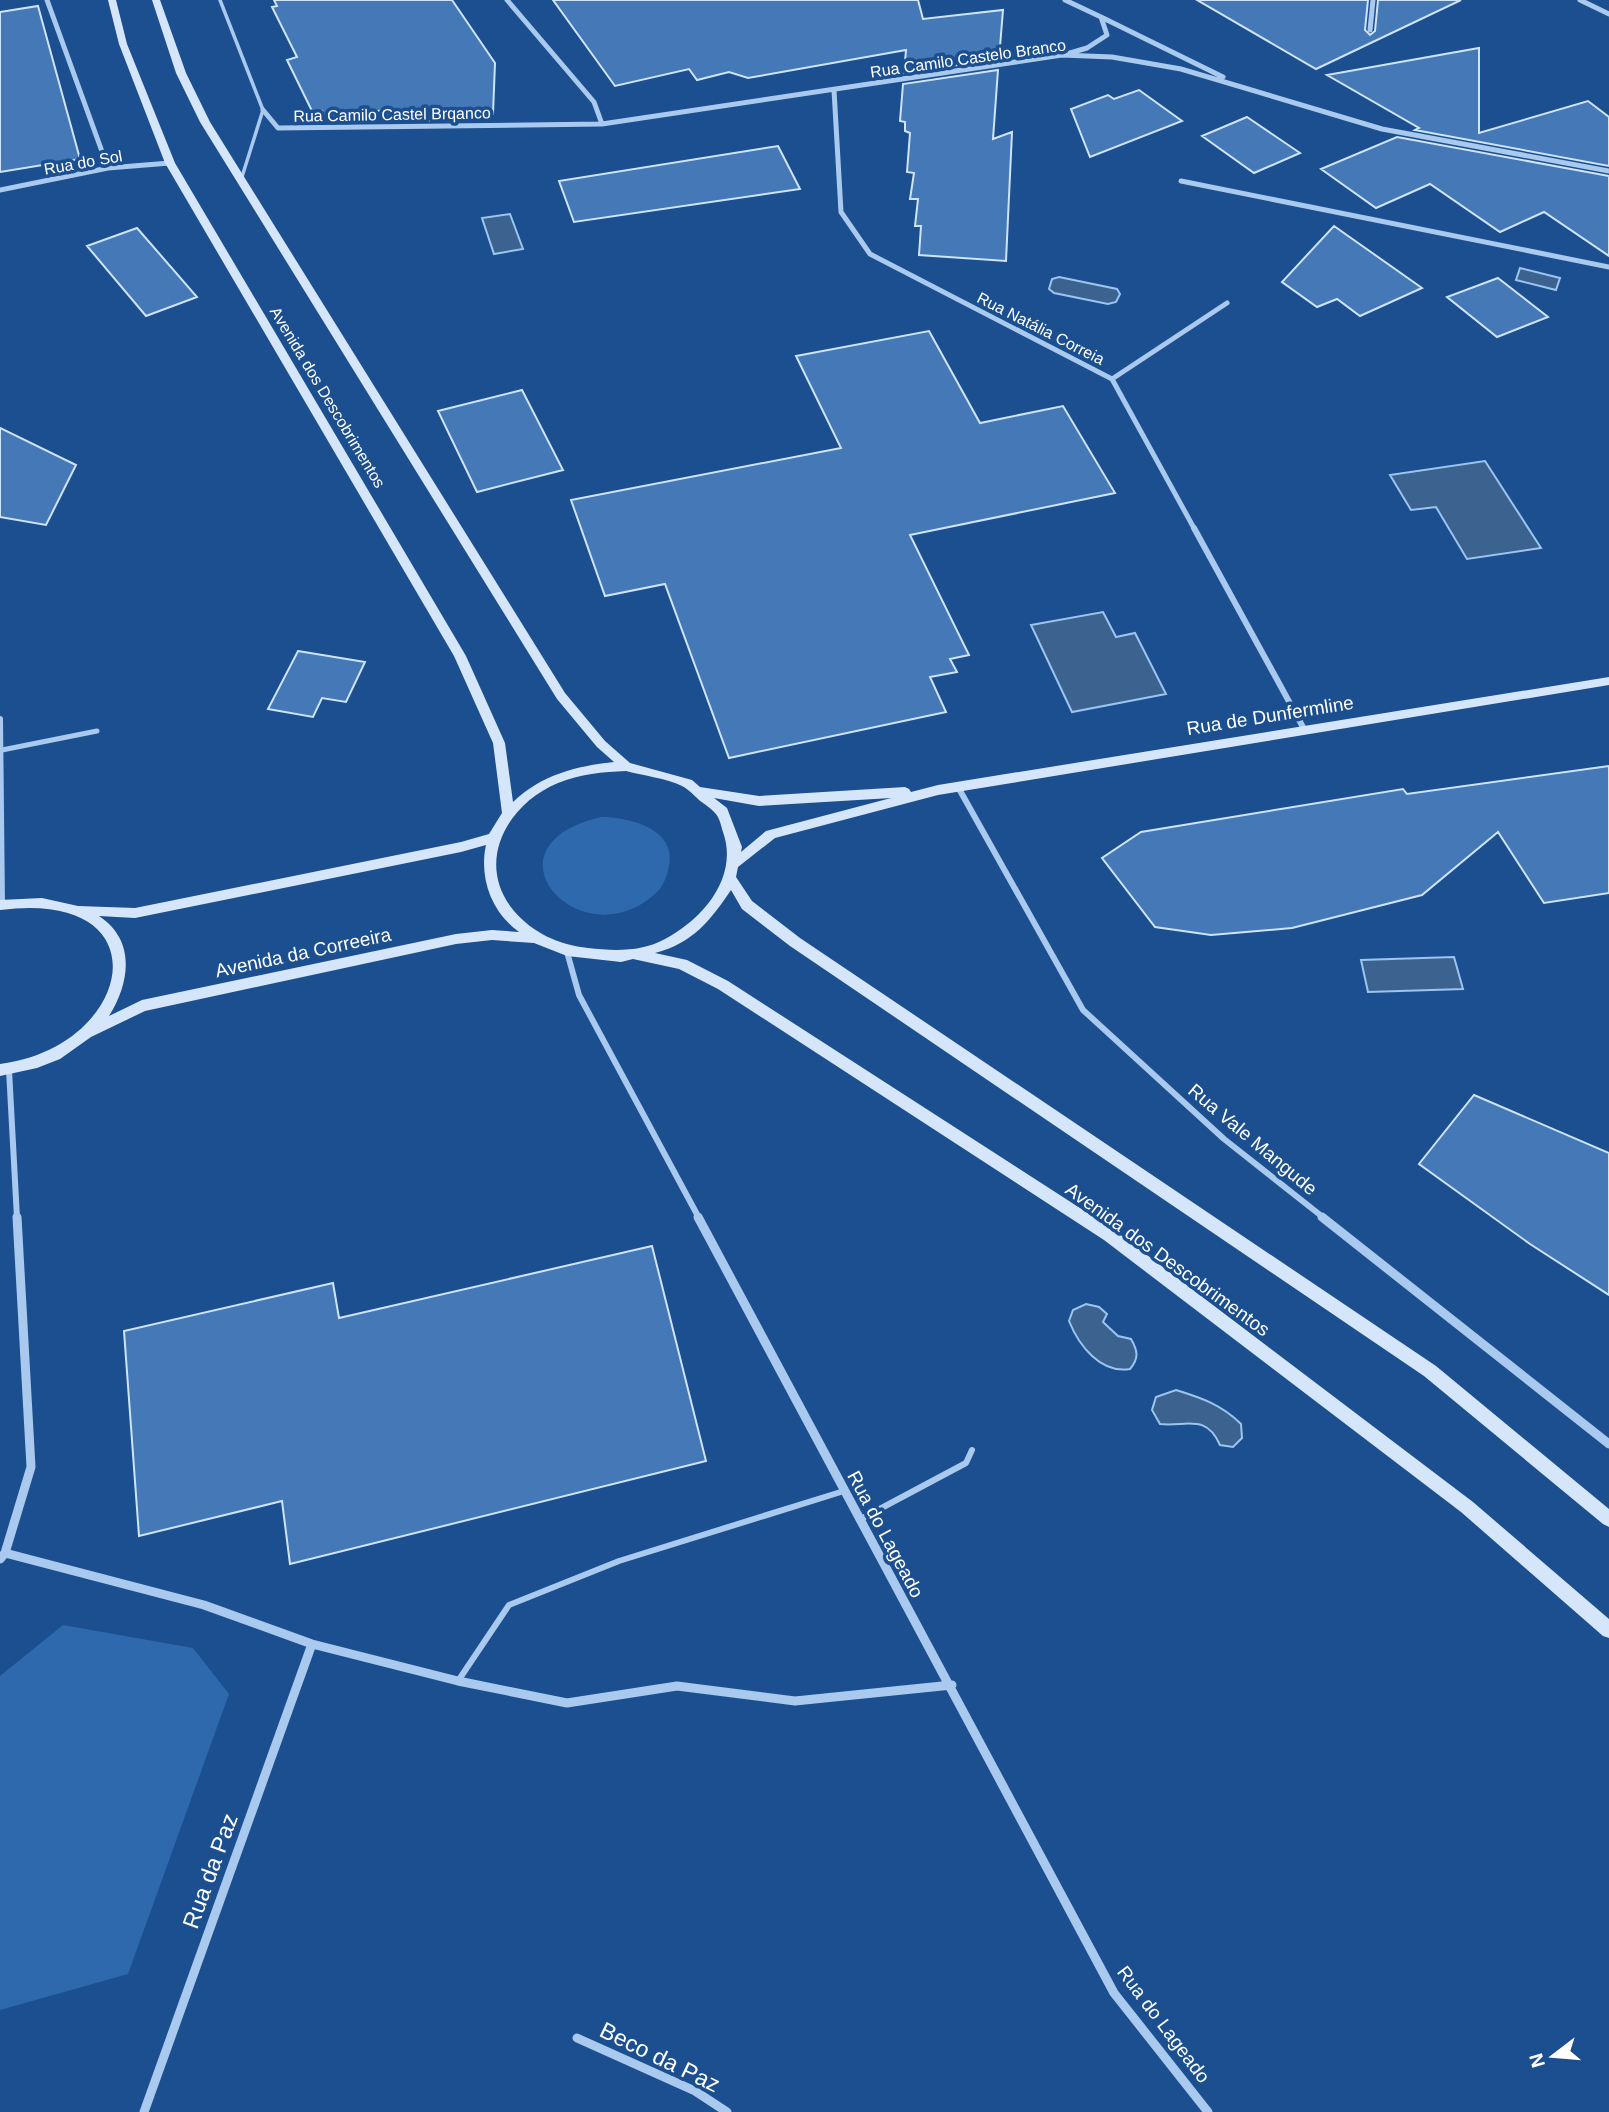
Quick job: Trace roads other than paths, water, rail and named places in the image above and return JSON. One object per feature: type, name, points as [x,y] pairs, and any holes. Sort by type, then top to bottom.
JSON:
[{"type":"main road","name":"Avenida dos Descobrimentos","points":[[112,0],[123,44],[170,163],[460,656],[499,743],[508,813]]},
{"type":"main road","points":[[156,0],[187,85],[205,122],[561,696],[601,744],[626,766]]},
{"type":"main road","name":"Rua de Dunfermline","points":[[701,791],[759,801],[938,790],[1609,681]]},
{"type":"main road","points":[[626,766],[653,770],[701,791],[721,812],[733,836],[736,863],[732,881],[719,906],[696,927],[667,944],[634,954],[601,956],[567,952],[533,937],[508,918],[492,893],[488,865],[493,838],[508,813],[531,792],[560,777],[592,768],[626,766]]},
{"type":"main road","name":"Rua de Dunfermline","points":[[736,863],[771,834],[938,790]]},
{"type":"main road","points":[[1,905],[43,901],[82,910],[135,913],[461,847],[493,838]]},
{"type":"main road","points":[[732,881],[747,905],[795,942],[1122,1159],[1430,1371],[1609,1519]]},
{"type":"main road","points":[[5,1070],[60,1052],[87,1033],[104,1014],[119,983],[119,955],[111,934],[82,910]]},
{"type":"main road","name":"Avenida da Correeira","points":[[87,1033],[142,1006],[202,993],[456,939],[492,935],[533,937]]},
{"type":"main road","name":"Avenida dos Descobrimentos","points":[[634,954],[682,964],[723,985],[1109,1235],[1467,1507],[1609,1630]]},
{"type":"street","points":[[47,0],[108,168]]},
{"type":"street","points":[[507,0],[594,102],[602,124]]},
{"type":"street","points":[[1065,0],[1242,86]]},
{"type":"street","points":[[1370,30],[1373,0]]},
{"type":"street","points":[[1580,0],[1609,14]]},
{"type":"street","points":[[1062,55],[1087,48],[1107,35],[1101,17]]},
{"type":"street","name":"Rua Camilo Castelo Branco","points":[[529,125],[602,124],[1062,55],[1112,57],[1181,69],[1381,129],[1609,171]]},
{"type":"street","name":"Rua Natália Correia","points":[[834,90],[841,212],[870,254],[1112,379],[1304,729]]},
{"type":"street","name":"Rua Camilo Castel Brqanco","points":[[263,110],[278,128],[529,125]]},
{"type":"street","name":"Rua do Sol","points":[[0,190],[108,168],[170,163]]},
{"type":"street","points":[[1181,181],[1609,267]]},
{"type":"street","points":[[1112,379],[1227,303]]},
{"type":"street","points":[[0,719],[1,905]]},
{"type":"street","name":"Rua Vale Mangude","points":[[958,787],[1083,1010],[1223,1139],[1609,1444]]},
{"type":"street","name":"Rua do Lageado","points":[[567,952],[579,995],[911,1618],[952,1685],[1114,1993],[1208,2112]]},
{"type":"street","points":[[5,1070],[31,1466],[3,1556],[204,1605],[312,1644],[458,1681],[567,1703],[677,1686],[795,1701],[952,1685]]},
{"type":"street","name":"Rua da Paz","points":[[144,2112],[312,1644]]},
{"type":"street","name":"Beco da Paz","points":[[577,2038],[695,2091],[727,2112]]},
{"type":"lane","points":[[220,0],[263,110],[241,180]]},
{"type":"lane","points":[[2,750],[97,731]]},
{"type":"lane","points":[[859,1520],[966,1463],[972,1450]]},
{"type":"lane","points":[[458,1681],[509,1605],[619,1561],[844,1491]]}]
